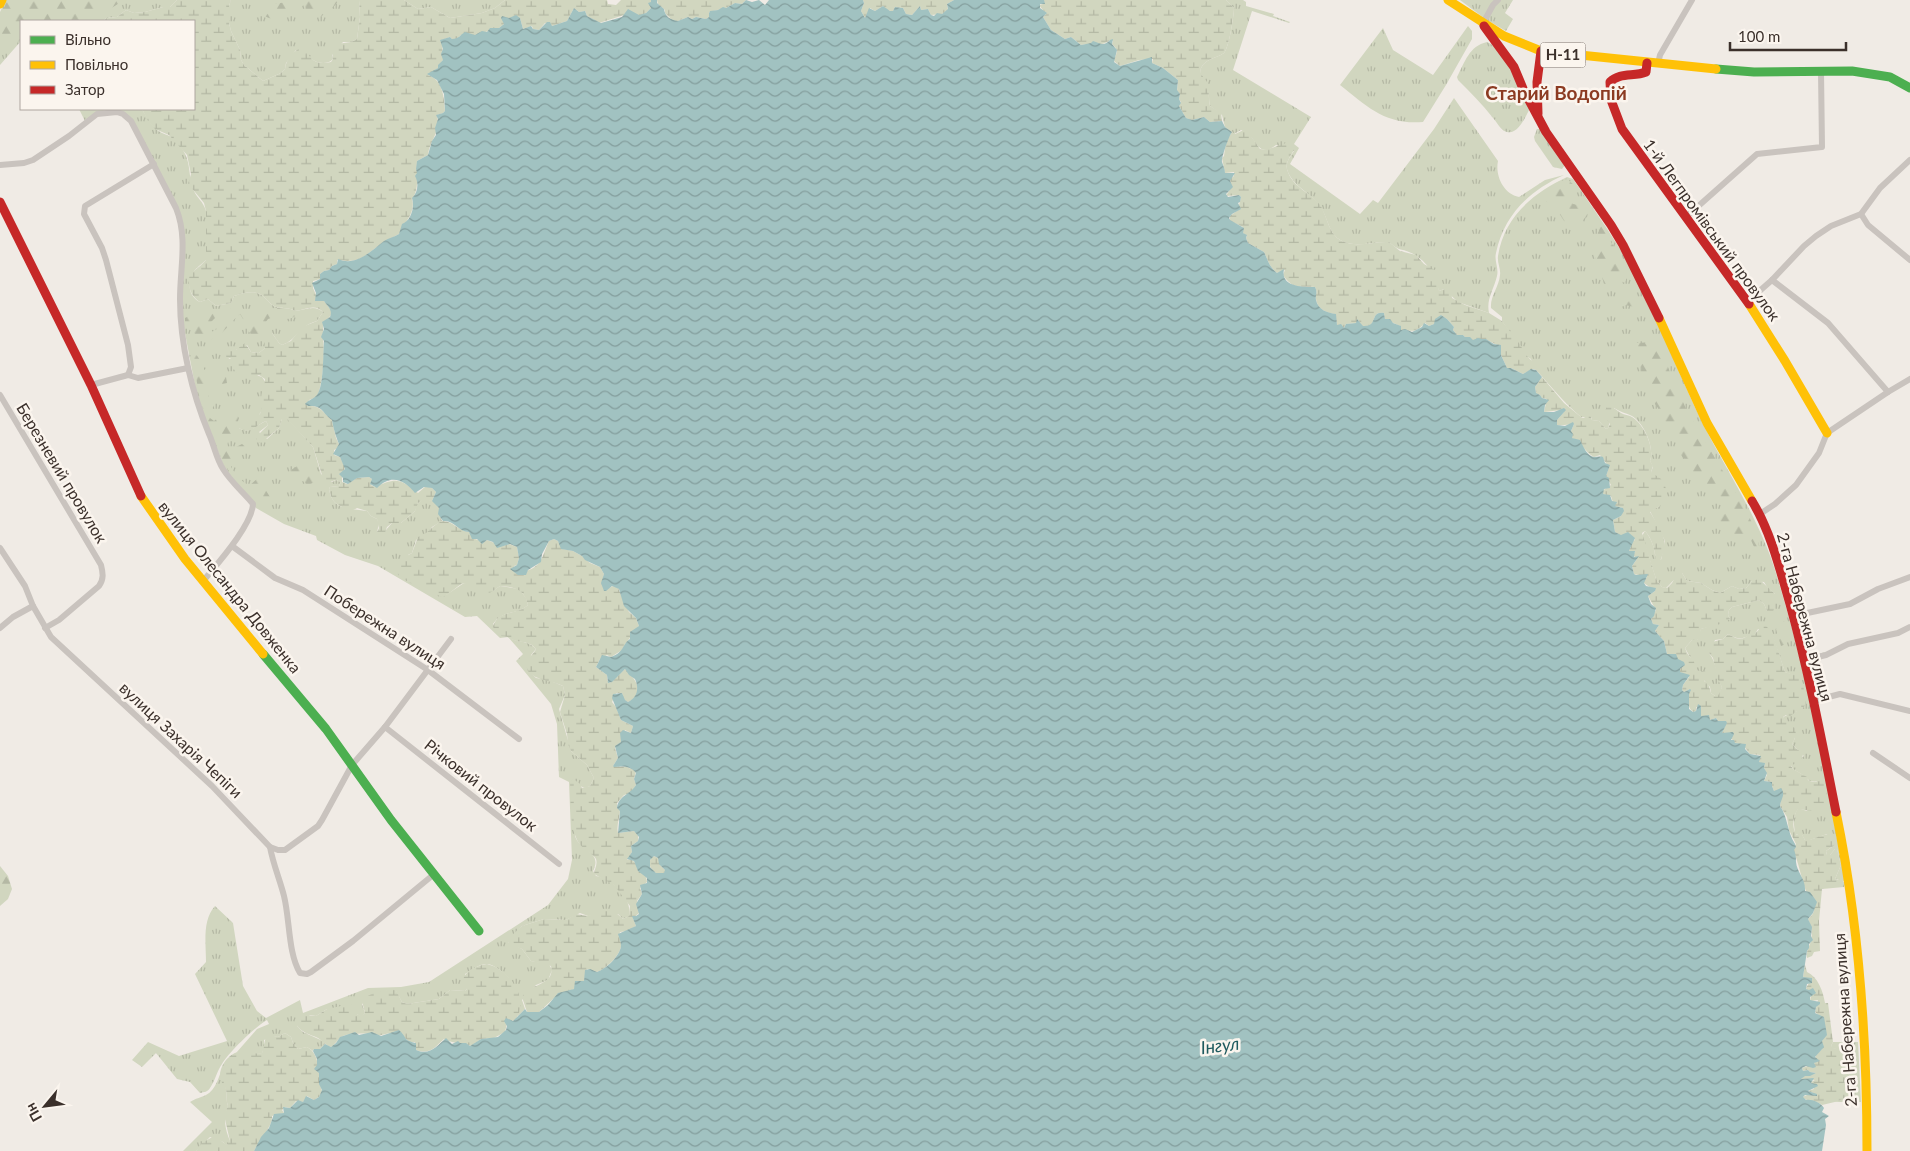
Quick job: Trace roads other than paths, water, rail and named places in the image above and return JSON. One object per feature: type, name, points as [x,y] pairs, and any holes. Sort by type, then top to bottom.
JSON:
[{"type":"main road","points":[[0,4],[2,0]]},
{"type":"main road","name":"Н-11","points":[[1448,0],[1483,26],[1527,47],[1560,55],[1754,72],[1852,71],[1890,77],[1910,88]]},
{"type":"main road","name":"2-га Набережна вулиця","points":[[1483,26],[1514,67],[1538,117],[1574,174],[1623,245],[1649,295],[1708,423],[1731,467],[1760,514],[1779,564],[1814,701],[1849,883],[1859,968],[1867,1102],[1867,1151]]},
{"type":"main road","points":[[1538,117],[1537,82],[1541,51]]},
{"type":"main road","name":"1-й Легпромівський провулок","points":[[1648,64],[1646,72],[1641,75],[1620,75],[1612,79],[1609,86],[1611,100],[1623,132],[1747,302],[1786,361],[1828,433]]},
{"type":"main road","name":"вулиця Олесандра Довженка","points":[[0,202],[91,385],[145,504],[185,559],[326,729],[433,875],[479,931]]},
{"type":"street","points":[[1483,26],[1493,5],[1498,0]]},
{"type":"street","points":[[1658,64],[1660,55],[1692,0]]},
{"type":"street","points":[[1686,217],[1757,154],[1822,147],[1821,72]]},
{"type":"street","points":[[0,165],[24,163],[33,160],[69,136],[97,114],[116,112],[123,114],[131,121],[154,164],[178,214],[183,232],[180,299],[188,368],[202,418],[218,460],[229,477],[253,504],[252,512],[232,546],[204,580]]},
{"type":"street","points":[[1747,302],[1816,236],[1831,226],[1861,214],[1880,188],[1910,160]]},
{"type":"street","points":[[128,375],[131,367],[128,345],[106,260],[102,248],[84,214],[84,208],[154,164]]},
{"type":"street","points":[[1861,214],[1868,225],[1910,260]]},
{"type":"street","points":[[1772,280],[1828,323],[1888,392]]},
{"type":"street","points":[[91,385],[128,375],[138,378],[188,368]]},
{"type":"street","points":[[1760,514],[1775,504],[1796,485],[1819,453],[1828,433],[1910,379]]},
{"type":"street","name":"Березневий провулок","points":[[0,395],[101,565],[102,581],[99,586],[59,620],[45,628]]},
{"type":"street","name":"Побережна вулиця","points":[[232,546],[275,578],[303,590],[428,670],[519,739]]},
{"type":"street","name":"вулиця Захарія Чепіги","points":[[0,548],[24,586],[51,637],[212,786],[270,847],[284,896],[294,962],[300,973],[307,974],[311,972],[433,875]]},
{"type":"street","points":[[1793,616],[1850,604],[1878,589],[1910,577]]},
{"type":"street","points":[[0,628],[33,606]]},
{"type":"street","points":[[1805,660],[1826,655],[1848,644],[1898,633],[1910,627]]},
{"type":"street","points":[[270,847],[285,850],[318,826],[326,815],[352,765],[386,727],[451,639]]},
{"type":"street","points":[[1814,701],[1840,694],[1910,711]]},
{"type":"street","name":"Річковий провулок","points":[[386,727],[559,864]]},
{"type":"street","points":[[1873,753],[1910,778]]},
{"type":"water","name":"Інгул","points":[[651,0],[657,0],[657,3],[664,9],[667,16],[678,21],[688,17],[692,19],[696,17],[706,19],[709,17],[710,11],[723,7],[726,8],[735,3],[742,4],[746,0],[752,2],[759,0],[765,5],[769,0],[863,0],[864,3],[861,11],[865,18],[869,8],[875,11],[883,6],[890,11],[893,11],[895,7],[903,8],[906,14],[912,15],[920,6],[921,10],[928,9],[931,15],[934,16],[937,13],[942,14],[948,9],[947,4],[954,0],[1044,0],[1045,4],[1040,4],[1040,8],[1047,13],[1043,17],[1051,30],[1065,39],[1071,37],[1081,45],[1093,41],[1104,44],[1113,39],[1112,44],[1117,50],[1114,62],[1120,66],[1152,57],[1152,63],[1163,68],[1178,80],[1177,90],[1180,94],[1179,99],[1181,103],[1179,106],[1186,118],[1192,120],[1204,117],[1210,122],[1222,121],[1225,127],[1232,132],[1222,162],[1225,173],[1235,173],[1230,181],[1233,187],[1226,194],[1228,197],[1239,195],[1241,197],[1238,203],[1241,209],[1232,214],[1229,218],[1230,220],[1244,228],[1243,233],[1247,235],[1248,243],[1264,252],[1274,271],[1277,273],[1284,269],[1285,279],[1289,283],[1315,287],[1317,303],[1324,310],[1336,314],[1337,325],[1341,324],[1344,328],[1346,324],[1356,323],[1357,319],[1363,326],[1368,326],[1373,322],[1377,314],[1384,313],[1385,319],[1390,319],[1393,323],[1401,326],[1401,330],[1405,329],[1412,332],[1422,327],[1424,323],[1429,326],[1434,324],[1435,319],[1441,315],[1454,327],[1453,330],[1457,335],[1470,337],[1473,340],[1478,338],[1486,339],[1494,344],[1501,345],[1501,355],[1507,368],[1523,374],[1531,369],[1536,370],[1542,377],[1535,387],[1536,393],[1542,398],[1549,400],[1545,405],[1544,412],[1554,412],[1564,408],[1566,410],[1557,420],[1557,425],[1565,426],[1573,422],[1572,438],[1580,440],[1589,455],[1603,457],[1605,463],[1610,465],[1606,476],[1609,478],[1610,488],[1604,489],[1603,494],[1610,495],[1612,501],[1617,502],[1615,506],[1623,508],[1624,511],[1621,516],[1613,520],[1615,532],[1621,535],[1628,532],[1635,538],[1629,551],[1635,551],[1634,557],[1639,556],[1632,566],[1634,574],[1648,574],[1644,583],[1646,586],[1656,588],[1648,596],[1651,604],[1656,608],[1651,619],[1653,624],[1659,625],[1655,631],[1664,641],[1667,654],[1676,654],[1678,659],[1684,662],[1685,665],[1680,669],[1680,672],[1690,675],[1682,690],[1684,692],[1691,690],[1689,694],[1689,709],[1693,712],[1696,711],[1698,704],[1701,706],[1701,716],[1709,715],[1710,720],[1716,718],[1718,721],[1726,721],[1727,723],[1722,733],[1733,732],[1731,740],[1734,740],[1735,743],[1746,744],[1745,749],[1750,754],[1761,756],[1759,762],[1765,763],[1764,768],[1767,773],[1764,781],[1772,782],[1774,791],[1781,788],[1782,790],[1783,795],[1780,806],[1796,847],[1794,850],[1797,866],[1805,891],[1810,892],[1817,902],[1813,913],[1808,919],[1812,927],[1811,936],[1813,940],[1809,944],[1807,951],[1803,977],[1812,978],[1812,983],[1807,984],[1806,989],[1813,988],[1816,993],[1810,997],[1810,1000],[1820,1002],[1816,1007],[1815,1013],[1824,1017],[1827,1035],[1822,1041],[1824,1047],[1815,1057],[1820,1061],[1814,1063],[1816,1067],[1806,1066],[1802,1068],[1803,1071],[1808,1070],[1816,1073],[1801,1079],[1814,1078],[1811,1083],[1818,1086],[1808,1091],[1817,1094],[1817,1096],[1805,1095],[1803,1097],[1806,1100],[1820,1104],[1824,1108],[1822,1112],[1829,1116],[1825,1119],[1826,1125],[1822,1151],[254,1151],[261,1137],[269,1128],[274,1114],[284,1113],[283,1107],[290,1108],[298,1100],[303,1102],[306,1096],[314,1100],[319,1097],[322,1090],[319,1084],[319,1073],[314,1069],[317,1065],[317,1059],[313,1051],[314,1049],[320,1049],[325,1044],[331,1047],[340,1037],[355,1032],[359,1035],[372,1032],[381,1036],[399,1030],[407,1040],[416,1043],[416,1050],[421,1052],[433,1049],[446,1038],[452,1044],[458,1041],[470,1046],[481,1039],[498,1037],[506,1030],[507,1026],[504,1021],[506,1018],[513,1021],[525,1009],[527,1012],[539,1012],[558,993],[574,989],[575,981],[584,981],[585,970],[590,969],[597,972],[608,965],[620,950],[621,944],[618,934],[636,926],[632,916],[639,914],[636,904],[642,894],[640,885],[647,883],[647,878],[638,871],[634,861],[627,859],[632,852],[631,846],[638,841],[639,837],[634,831],[618,833],[620,811],[617,808],[622,798],[636,785],[634,779],[636,773],[629,768],[613,766],[618,758],[615,746],[621,742],[620,733],[623,730],[631,733],[633,726],[621,720],[612,698],[613,694],[622,693],[628,702],[636,695],[637,686],[635,679],[625,669],[612,682],[608,683],[607,675],[596,667],[602,655],[611,657],[619,653],[630,639],[630,632],[639,626],[636,618],[624,606],[619,589],[612,586],[604,591],[601,583],[604,574],[600,567],[585,560],[573,551],[561,549],[558,541],[554,539],[549,541],[542,554],[541,562],[528,570],[526,575],[518,575],[510,569],[517,565],[519,558],[517,547],[510,544],[497,548],[493,542],[487,540],[482,544],[477,539],[472,539],[469,532],[462,530],[451,522],[443,521],[438,514],[439,508],[432,501],[436,492],[432,488],[424,487],[415,493],[403,482],[393,480],[383,483],[377,488],[370,484],[372,479],[369,477],[357,478],[348,484],[343,482],[343,478],[339,474],[345,469],[340,457],[333,454],[339,444],[332,420],[320,408],[305,404],[316,396],[319,391],[322,377],[324,341],[321,337],[324,329],[322,322],[331,315],[330,309],[324,301],[315,301],[316,293],[312,283],[320,279],[320,274],[337,264],[338,259],[351,261],[363,257],[384,241],[399,234],[402,224],[410,217],[413,205],[412,198],[417,188],[415,176],[417,173],[417,161],[428,155],[436,135],[435,128],[438,119],[436,115],[445,111],[444,94],[437,80],[427,74],[438,68],[438,65],[443,60],[441,54],[443,49],[440,40],[450,37],[452,39],[456,38],[465,32],[475,35],[482,31],[487,32],[490,28],[499,28],[504,24],[502,16],[509,18],[516,15],[520,18],[523,29],[531,26],[533,29],[539,30],[547,22],[550,22],[552,26],[567,21],[574,8],[579,12],[585,11],[587,16],[601,23],[622,17],[628,9],[639,15],[646,13],[651,8],[648,3]],"holes":[[[654,856],[658,858],[659,864],[665,870],[664,873],[656,873],[650,867],[650,860]]]},
{"type":"district","name":"Старий Водопій","points":[[1556,93]]}]
